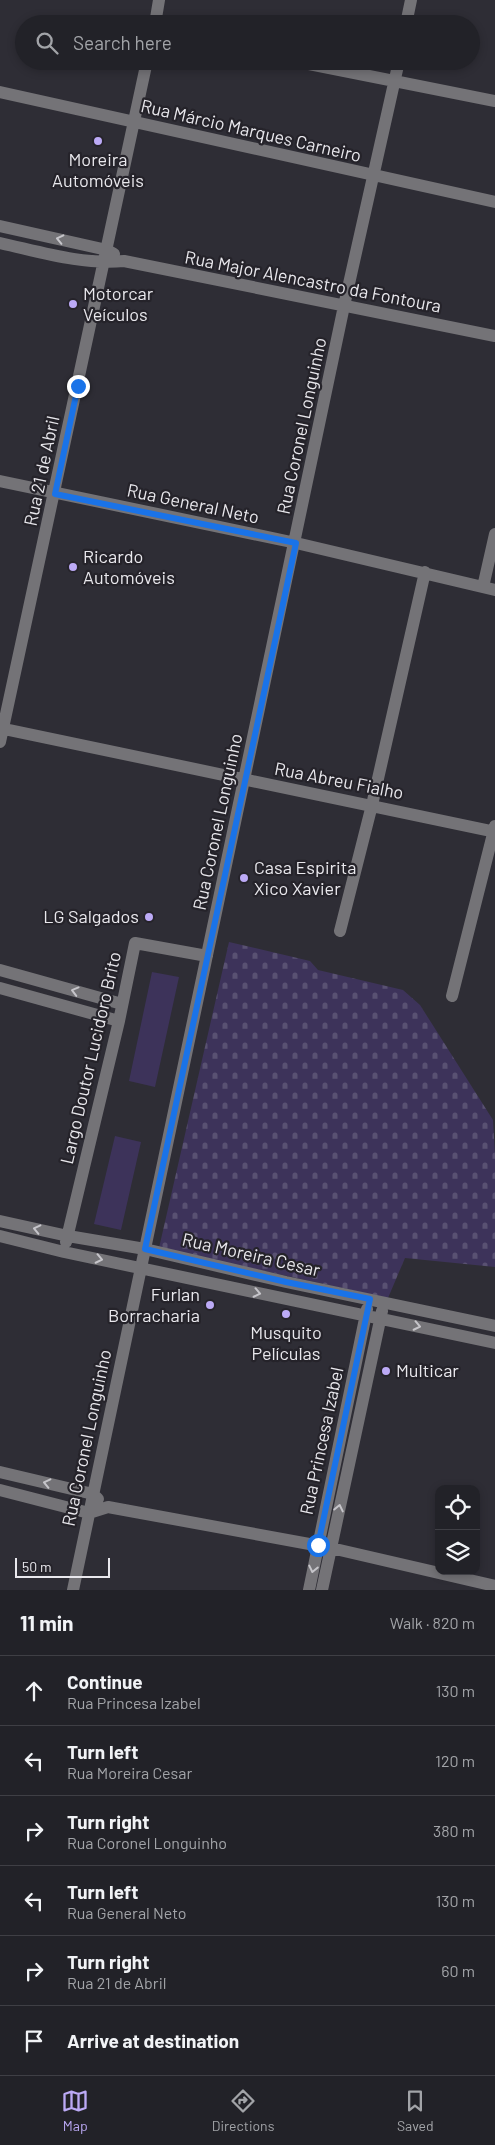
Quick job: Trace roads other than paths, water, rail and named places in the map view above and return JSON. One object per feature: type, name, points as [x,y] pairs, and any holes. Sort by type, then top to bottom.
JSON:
[{"type":"street","points":[[157,15],[160,0]]},
{"type":"street","points":[[408,15],[411,0]]},
{"type":"street","name":"Rua 21 de Abril","points":[[0,742],[1,729],[55,494],[145,70]]},
{"type":"street","points":[[337,70],[495,101]]},
{"type":"street","name":"Rua Coronel Longuinho","points":[[73,1590],[140,1268],[296,543],[344,306],[396,70]]},
{"type":"street","name":"Rua Márcio Marques Carneiro","points":[[0,92],[495,202]]},
{"type":"street","name":"Rua Major Alencastro da Fontoura","points":[[0,226],[106,257],[495,336]]},
{"type":"street","name":"Rua Major Alencastro da Fontoura","points":[[0,243],[74,259],[106,257]]},
{"type":"street","name":"Rua General Neto","points":[[0,481],[296,543],[489,588]]},
{"type":"street","points":[[489,588],[495,534]]},
{"type":"street","points":[[340,931],[372,805],[424,572]]},
{"type":"street","name":"Rua Abreu Fialho","points":[[1,729],[244,781],[494,830]]},
{"type":"street","points":[[452,996],[494,830]]},
{"type":"street","name":"Largo Doutor Lucidoro Brito","points":[[64,1252],[119,1021],[135,943],[207,956]]},
{"type":"street","points":[[0,970],[122,1004]]},
{"type":"street","points":[[0,988],[119,1021]]},
{"type":"street","name":"Rua Moreira Cesar","points":[[0,1220],[67,1236],[145,1249],[286,1282],[495,1326]]},
{"type":"street","name":"Rua Moreira Cesar","points":[[0,1236],[64,1252],[495,1343]]},
{"type":"street","name":"Rua Princesa Izabel","points":[[322,1590],[325,1546],[370,1299]]},
{"type":"street","name":"Rua Princesa Izabel","points":[[309,1590],[325,1546],[384,1302]]},
{"type":"street","points":[[0,1472],[93,1494],[108,1507]]},
{"type":"street","points":[[0,1490],[89,1513],[108,1507],[325,1546],[495,1586]]},
{"type":"place","name":"Moreira Automóveis","points":[[98,141]]},
{"type":"place","name":"Motorcar Veículos","points":[[73,304]]},
{"type":"place","name":"Ricardo Automóveis","points":[[73,567]]},
{"type":"place","name":"Casa Espirita Xico Xavier","points":[[244,878]]},
{"type":"place","name":"LG Salgados","points":[[149,917]]},
{"type":"place","name":"Furlan Borracharia","points":[[210,1305]]},
{"type":"place","name":"Musquito Películas","points":[[286,1314]]},
{"type":"place","name":"Multicar","points":[[386,1371]]}]
